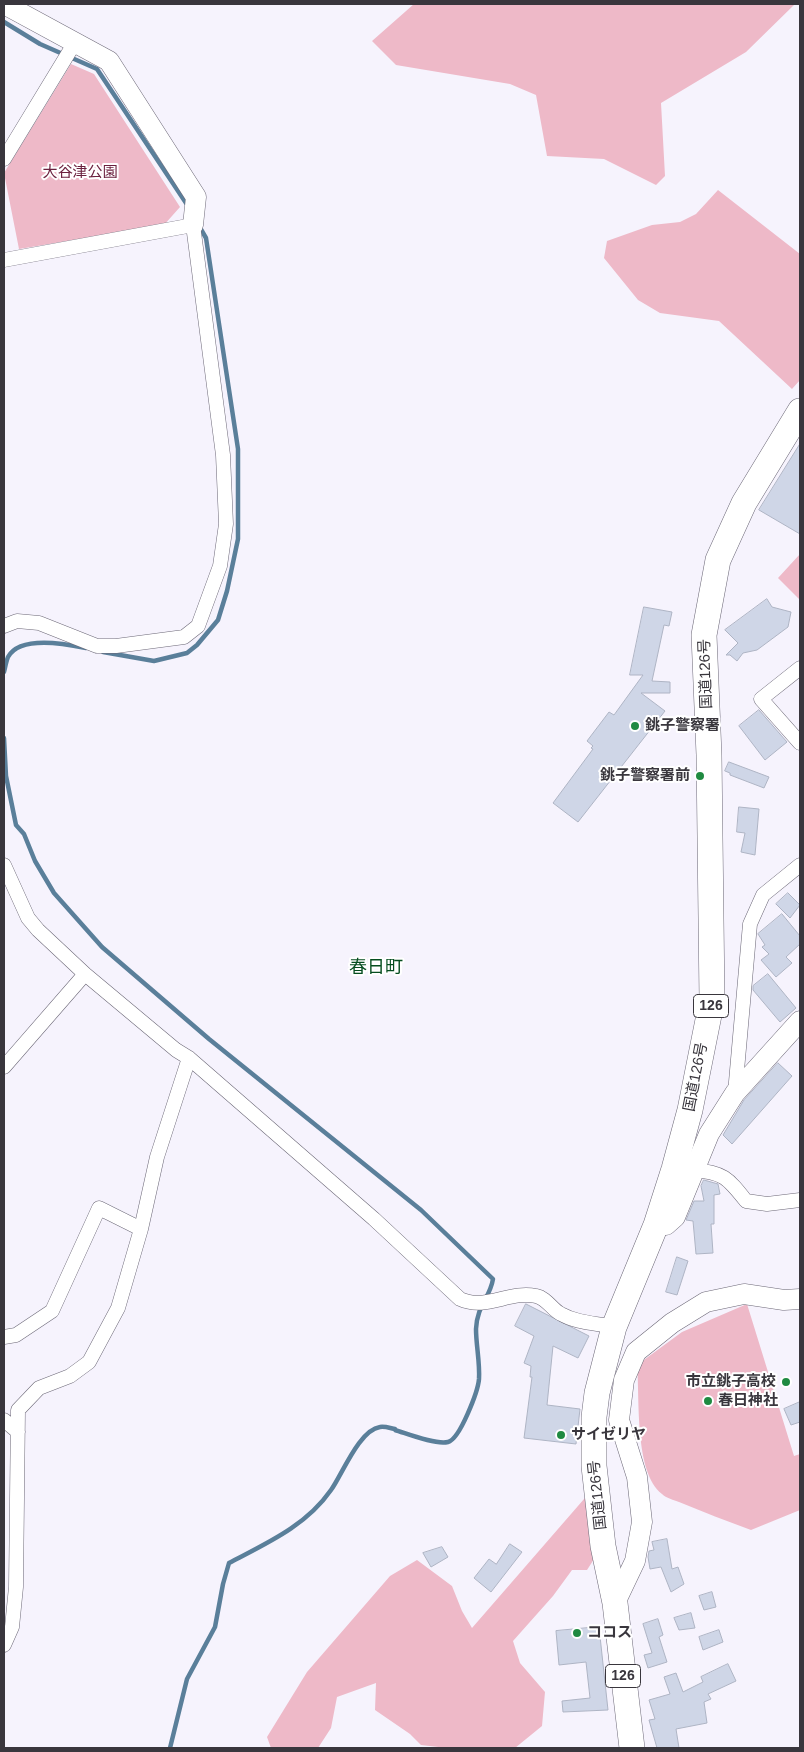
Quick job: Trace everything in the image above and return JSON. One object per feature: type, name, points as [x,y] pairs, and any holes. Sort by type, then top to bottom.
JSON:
[{"type":"highway","name":"国道126号","points":[[632,1748],[615,1604],[603,1546],[594,1466],[593,1442],[597,1393],[614,1327],[656,1225],[690,1110],[712,1000],[709,755],[704,635],[718,560],[744,503],[800,411]]},
{"type":"street","points":[[4,4],[70,52],[109,61],[196,197],[193,225],[223,455],[226,524],[220,566],[198,626],[184,637],[116,646],[97,646],[39,623],[17,621],[4,626]]},
{"type":"street","points":[[4,159],[70,52]]},
{"type":"street","points":[[4,260],[193,225]]},
{"type":"street","points":[[800,668],[760,699],[800,743]]},
{"type":"street","points":[[4,865],[28,918],[85,974],[176,1050],[189,1058],[374,1219],[460,1299],[469,1303],[486,1304],[521,1295],[536,1296],[545,1300],[559,1314],[580,1322],[614,1327]]},
{"type":"street","points":[[735,1093],[750,924],[763,895],[800,865]]},
{"type":"street","points":[[4,1067],[85,974]]},
{"type":"street","points":[[656,1225],[666,1225],[675,1217],[709,1134],[735,1093],[800,1021]]},
{"type":"street","points":[[4,1645],[12,1627],[16,1587],[18,1410],[39,1388],[70,1376],[89,1362],[118,1308],[141,1229],[157,1157],[189,1058]]},
{"type":"street","points":[[693,1170],[708,1171],[728,1178],[746,1201],[767,1204],[800,1200]]},
{"type":"street","points":[[4,1337],[16,1335],[52,1311],[99,1208],[141,1229]]},
{"type":"street","points":[[615,1604],[635,1561],[642,1522],[637,1478],[619,1420],[624,1380],[636,1352],[672,1323],[706,1302],[744,1294],[784,1300],[800,1299]]},
{"type":"street","points":[[4,1420],[18,1432]]},
{"type":"green space","points":[[414,4],[795,4],[746,52],[661,103],[665,176],[656,185],[604,159],[547,156],[536,95],[510,84],[396,65],[372,41]]},
{"type":"green space","name":"大谷津公園","points":[[71,64],[94,74],[180,207],[164,225],[19,249],[4,173]]},
{"type":"green space","points":[[718,190],[800,254],[800,380],[792,389],[719,321],[660,313],[638,300],[604,258],[607,241],[652,225],[680,222],[696,214]]},
{"type":"green space","points":[[800,554],[800,600],[778,578]]},
{"type":"green space","points":[[747,1304],[794,1456],[800,1454],[800,1510],[751,1530],[668,1498],[653,1483],[647,1469],[640,1434],[637,1365],[682,1332]]},
{"type":"green space","points":[[591,1491],[596,1556],[587,1570],[572,1570],[553,1596],[513,1641],[520,1663],[545,1692],[542,1726],[515,1748],[447,1748],[421,1745],[410,1734],[375,1710],[376,1683],[337,1697],[331,1728],[318,1748],[271,1748],[267,1737],[307,1672],[390,1576],[417,1560],[452,1586],[462,1611],[472,1628]]},
{"type":"building","points":[[800,444],[800,534],[759,510]]},
{"type":"building","points":[[767,599],[772,607],[791,612],[788,627],[757,650],[743,653],[737,661],[730,655],[726,655],[738,643],[725,630]]},
{"type":"building","points":[[644,607],[672,612],[669,626],[664,625],[652,681],[670,682],[670,693],[641,693],[665,711],[578,822],[553,803],[593,749],[591,748],[593,746],[587,741],[609,712],[614,715],[643,675],[630,675]]},
{"type":"building","points":[[759,710],[787,742],[765,760],[739,726]]},
{"type":"building","points":[[729,762],[769,777],[764,788],[730,775],[730,773],[725,771]]},
{"type":"building","points":[[739,807],[759,809],[755,855],[741,852],[745,833],[737,832]]},
{"type":"building","points":[[788,893],[800,905],[790,918],[776,904]]},
{"type":"building","points":[[782,914],[800,936],[800,944],[786,957],[792,963],[776,977],[761,960],[769,954],[762,947],[765,945],[758,934]]},
{"type":"building","points":[[768,974],[796,1008],[780,1022],[753,990],[753,986]]},
{"type":"building","points":[[778,1063],[792,1076],[732,1144],[723,1135],[744,1100]]},
{"type":"building","points":[[704,1180],[718,1184],[720,1194],[714,1195],[714,1224],[711,1224],[713,1253],[696,1254],[693,1221],[686,1220],[694,1201],[704,1201],[701,1186]]},
{"type":"building","points":[[677,1257],[688,1261],[677,1295],[666,1292]]},
{"type":"building","points":[[526,1304],[589,1336],[578,1358],[553,1346],[547,1405],[580,1409],[576,1444],[524,1438],[532,1377],[530,1377],[531,1366],[524,1363],[534,1336],[515,1326]]},
{"type":"building","points":[[800,1402],[800,1422],[791,1425],[784,1409]]},
{"type":"building","points":[[667,1539],[672,1569],[678,1567],[684,1584],[671,1592],[661,1567],[650,1569],[648,1557],[649,1551],[654,1550],[652,1542]]},
{"type":"building","points":[[510,1544],[522,1552],[491,1592],[474,1578],[489,1559],[496,1564]]},
{"type":"building","points":[[442,1547],[448,1557],[431,1567],[423,1553]]},
{"type":"building","points":[[712,1592],[716,1607],[704,1610],[699,1596]]},
{"type":"building","points":[[691,1613],[695,1628],[679,1630],[674,1618]]},
{"type":"building","points":[[658,1619],[663,1635],[659,1637],[667,1662],[648,1668],[644,1655],[652,1653],[643,1624]]},
{"type":"building","points":[[599,1627],[608,1710],[563,1712],[562,1701],[590,1698],[586,1662],[559,1665],[556,1631]]},
{"type":"building","points":[[719,1630],[723,1642],[703,1650],[699,1637]]},
{"type":"building","points":[[728,1664],[736,1681],[708,1694],[711,1699],[704,1702],[707,1723],[676,1729],[679,1748],[657,1748],[649,1720],[655,1719],[649,1700],[670,1694],[664,1677],[676,1673],[683,1692],[703,1682],[701,1677]]},
{"type":"waterway","points":[[4,22],[40,44],[97,69],[188,206]]},
{"type":"waterway","points":[[103,652],[154,661],[187,653],[197,645],[218,620],[227,591],[238,539],[238,449],[206,238],[199,226]]},
{"type":"waterway","points":[[4,672],[8,657],[14,650],[22,646],[33,643],[56,643],[86,648]]},
{"type":"waterway","points":[[4,738],[6,776],[16,825],[24,834],[35,861],[54,893],[102,947],[209,1039],[421,1210],[493,1279],[477,1321],[478,1385],[468,1414],[458,1433],[453,1439],[443,1443],[422,1439],[387,1427],[372,1430],[358,1444],[331,1490],[310,1514],[285,1532],[229,1563],[215,1627],[187,1679],[170,1748]]},
{"type":"place","name":"銚子警察署","points":[[635,726]]},
{"type":"place","name":"銚子警察署前","points":[[700,776]]},
{"type":"place","name":"市立銚子高校","points":[[786,1382]]},
{"type":"place","name":"春日神社","points":[[708,1401]]},
{"type":"place","name":"サイゼリヤ","points":[[561,1435]]},
{"type":"place","name":"ココス","points":[[577,1633]]},
{"type":"district","name":"春日町","points":[[376,968]]}]
